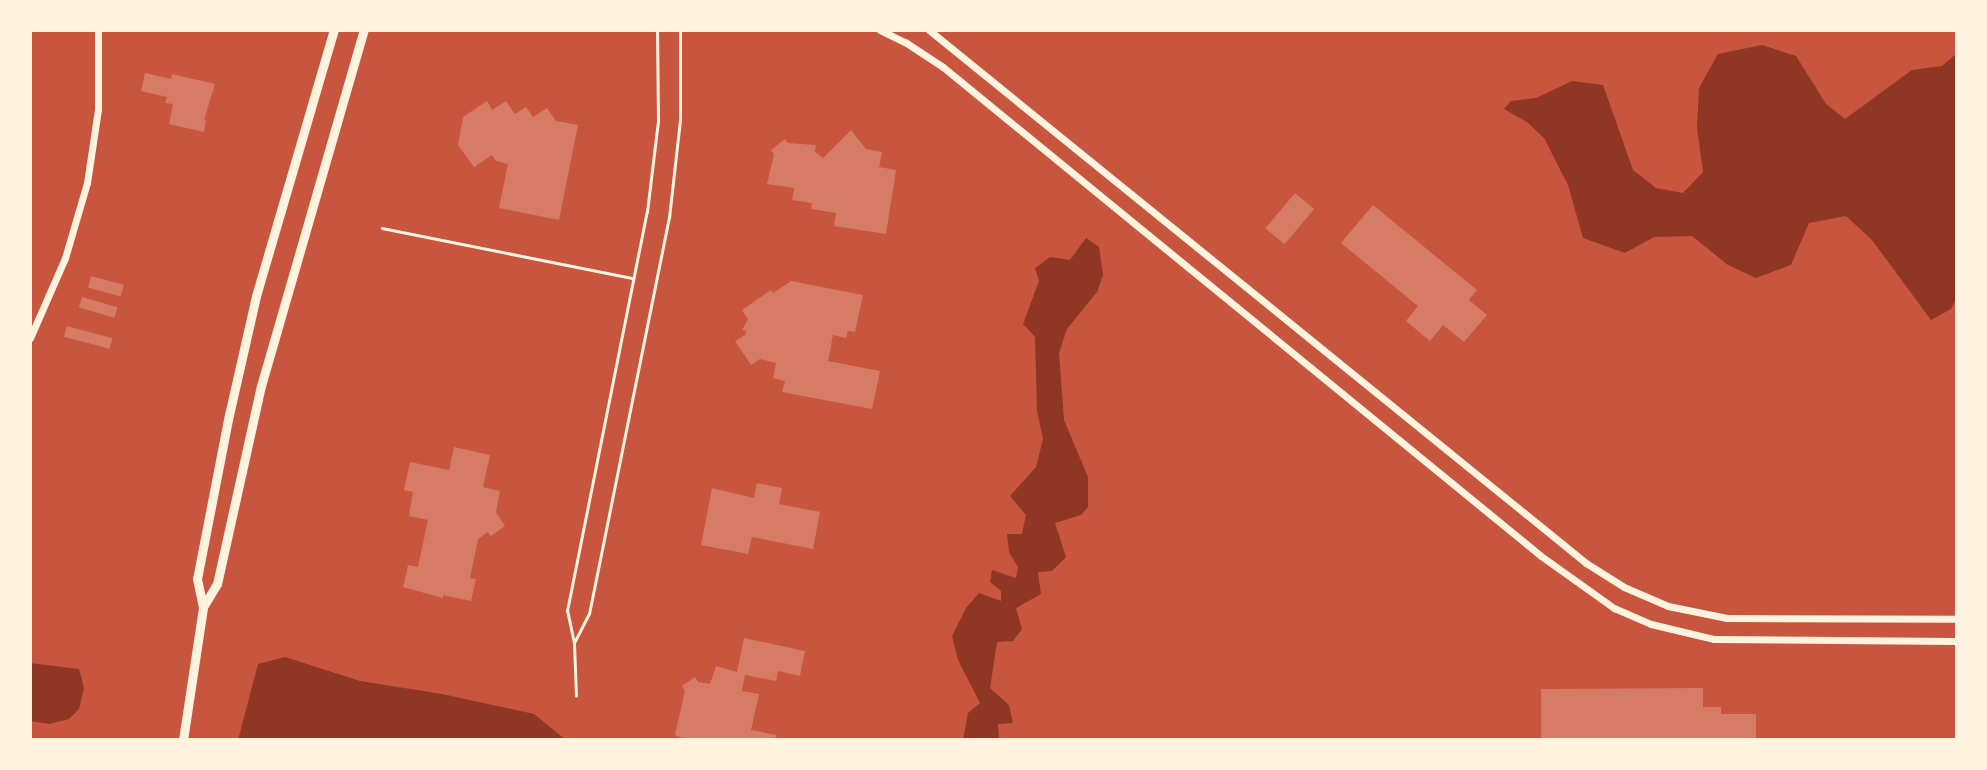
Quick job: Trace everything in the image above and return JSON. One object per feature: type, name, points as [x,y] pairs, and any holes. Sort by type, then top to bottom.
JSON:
[{"type":"main road","points":[[183,740],[202,607],[197,579],[229,415],[256,296],[334,30]]},
{"type":"main road","points":[[202,607],[217,584],[261,386],[364,30]]},
{"type":"street","points":[[30,338],[65,258],[87,183],[97,109],[98,30]]},
{"type":"street","points":[[880,30],[905,42],[943,67],[1541,556],[1614,608],[1651,624],[1714,639],[1957,641]]},
{"type":"street","points":[[929,30],[1586,563],[1624,587],[1668,606],[1727,618],[1957,619]]},
{"type":"lane","points":[[576,696],[574,643],[567,611],[655,161],[657,30]]},
{"type":"lane","points":[[574,643],[589,614],[669,218],[680,120],[680,30]]},
{"type":"lane","points":[[382,228],[633,278]]},
{"type":"shaded area","points":[[1762,45],[1796,56],[1826,104],[1845,119],[1912,70],[1942,66],[1957,53],[1957,297],[1951,309],[1931,320],[1872,240],[1846,216],[1809,223],[1791,265],[1756,278],[1728,265],[1692,236],[1654,237],[1625,253],[1583,238],[1568,185],[1544,138],[1527,122],[1504,109],[1511,101],[1536,98],[1572,81],[1603,85],[1633,170],[1656,188],[1683,193],[1703,172],[1697,128],[1699,88],[1718,54]]},
{"type":"shaded area","points":[[1086,238],[1099,247],[1103,275],[1097,292],[1067,329],[1059,353],[1064,420],[1088,477],[1088,507],[1081,515],[1055,523],[1066,557],[1052,571],[1038,572],[1041,594],[1016,608],[1022,629],[1013,641],[997,642],[990,688],[1009,705],[1013,723],[998,724],[999,740],[963,740],[968,713],[980,703],[958,660],[952,636],[966,608],[979,593],[1001,601],[1001,591],[990,582],[992,570],[1016,578],[1018,567],[1009,552],[1007,534],[1022,534],[1026,515],[1010,496],[1036,467],[1043,439],[1037,411],[1035,337],[1023,324],[1039,281],[1035,268],[1050,257],[1070,260]]},
{"type":"shaded area","points":[[285,657],[360,681],[442,694],[534,714],[566,740],[238,740],[258,664]]},
{"type":"shaded area","points":[[30,663],[79,669],[84,688],[79,709],[69,719],[50,724],[30,721]]},
{"type":"building","points":[[145,73],[171,79],[172,74],[215,84],[204,120],[204,132],[169,124],[173,104],[165,103],[167,97],[141,91]]},
{"type":"building","points":[[487,101],[492,110],[506,101],[515,114],[526,107],[533,117],[547,108],[556,121],[578,125],[559,220],[499,208],[508,164],[496,161],[492,155],[474,167],[458,145],[463,117]]},
{"type":"building","points":[[851,130],[866,149],[882,152],[879,167],[896,170],[886,234],[834,226],[836,213],[811,209],[812,203],[792,200],[794,188],[767,184],[774,154],[771,150],[785,139],[788,143],[816,145],[815,152],[823,158]]},
{"type":"building","points":[[1295,193],[1314,209],[1285,244],[1265,228]]},
{"type":"building","points":[[1373,205],[1477,290],[1469,300],[1487,315],[1464,342],[1443,325],[1430,341],[1406,321],[1418,306],[1341,243]]},
{"type":"building","points":[[91,276],[124,285],[121,296],[88,288]]},
{"type":"building","points":[[791,281],[863,295],[855,332],[848,331],[846,338],[833,335],[828,361],[880,371],[872,409],[782,392],[785,381],[773,378],[776,363],[760,359],[751,365],[735,341],[745,335],[746,331],[742,330],[748,319],[742,310],[771,290],[773,293]]},
{"type":"building","points":[[82,297],[118,307],[115,318],[79,308]]},
{"type":"building","points":[[67,326],[112,338],[110,349],[64,337]]},
{"type":"building","points":[[454,447],[490,455],[483,487],[500,491],[496,512],[505,526],[491,536],[488,532],[478,539],[470,578],[476,579],[471,601],[443,595],[443,598],[403,587],[408,565],[418,567],[428,520],[409,516],[413,492],[404,490],[410,462],[449,470]]},
{"type":"building","points":[[757,483],[782,488],[779,504],[820,512],[813,549],[752,537],[748,554],[701,545],[712,488],[754,498]]},
{"type":"building","points":[[744,638],[805,651],[800,676],[778,671],[776,681],[745,675],[742,691],[759,694],[751,730],[776,735],[775,740],[687,740],[675,735],[685,691],[682,686],[695,677],[698,682],[710,684],[716,666],[737,672]]},
{"type":"building","points":[[1703,688],[1703,707],[1721,707],[1721,714],[1756,714],[1756,740],[1541,740],[1541,689]]}]
